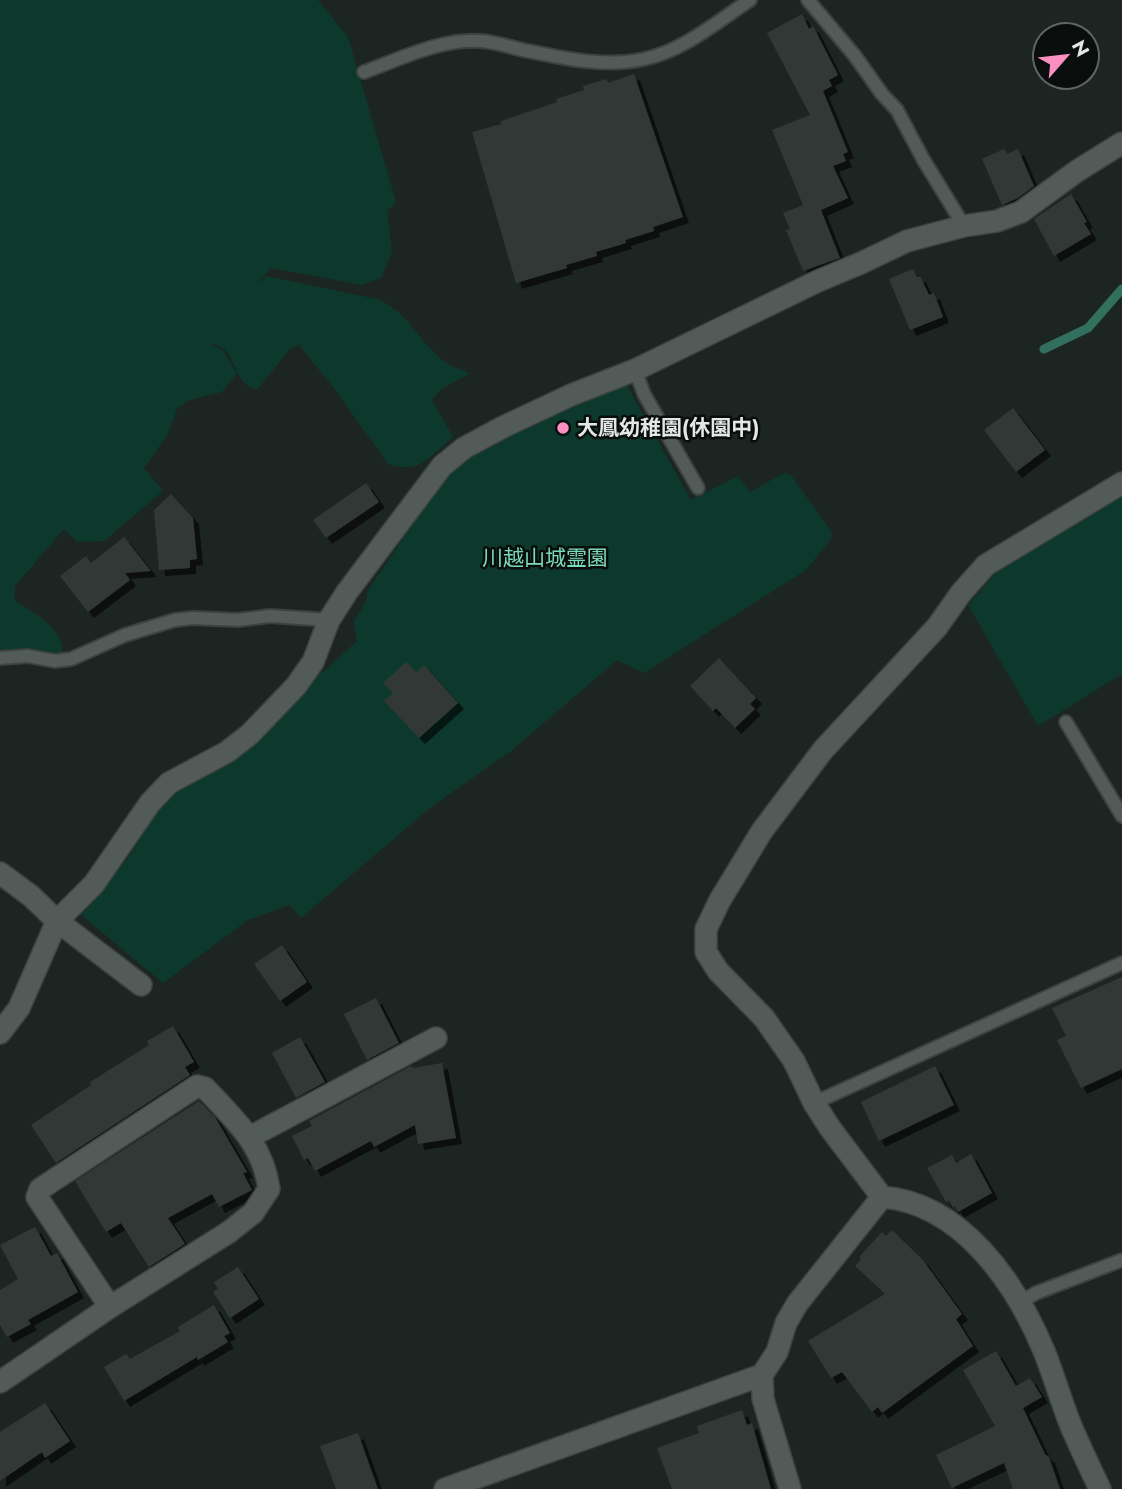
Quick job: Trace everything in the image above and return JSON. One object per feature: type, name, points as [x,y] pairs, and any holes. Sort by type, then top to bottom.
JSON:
[{"type":"street","points":[[0,1033],[19,1008],[57,921],[94,884],[150,803],[169,783],[227,752],[250,734],[296,686],[313,662],[329,621],[346,592],[442,466],[464,448],[503,426],[635,370],[907,241],[964,226],[997,221],[1021,212],[1077,171],[1122,143]]},
{"type":"street","points":[[882,1197],[814,1102],[794,1061],[764,1018],[718,971],[706,952],[706,929],[762,831],[823,750],[937,627],[961,593],[986,565],[1122,483]]},
{"type":"street","points":[[0,873],[31,896],[57,921],[141,985]]},
{"type":"street","points":[[250,1137],[436,1038]]},
{"type":"street","points":[[0,1382],[110,1307],[195,1255],[253,1213],[269,1189],[267,1168],[250,1137],[205,1088],[197,1086],[40,1189],[37,1197],[110,1307]]},
{"type":"street","points":[[882,1197],[897,1198],[919,1206],[950,1222],[970,1237],[1021,1302],[1100,1489]]},
{"type":"street","points":[[445,1489],[762,1375],[778,1352],[786,1323],[797,1304],[882,1197]]},
{"type":"street","points":[[762,1375],[763,1399],[790,1489]]},
{"type":"lane","points":[[364,72],[417,52],[469,41],[590,61],[645,59],[674,49],[750,0]]},
{"type":"lane","points":[[808,0],[855,56],[881,94],[897,110],[964,226]]},
{"type":"lane","points":[[635,370],[644,394],[698,488]]},
{"type":"lane","points":[[0,658],[28,656],[54,661],[71,659],[125,635],[176,620],[238,620],[270,616],[329,621]]},
{"type":"lane","points":[[1066,722],[1122,816]]},
{"type":"lane","points":[[814,1102],[1122,962]]},
{"type":"lane","points":[[1021,1302],[1036,1293],[1122,1260]]},
{"type":"green space","points":[[0,0],[318,0],[348,37],[396,202],[387,211],[392,252],[381,278],[362,285],[271,268],[254,286],[266,276],[377,299],[395,309],[443,360],[469,374],[441,389],[432,400],[453,437],[424,462],[399,467],[388,464],[299,345],[290,349],[257,390],[245,383],[224,349],[207,343],[222,350],[237,373],[222,392],[189,400],[177,409],[168,434],[144,468],[163,491],[104,541],[77,542],[64,529],[15,586],[14,600],[54,631],[62,647],[62,657],[0,664]]},
{"type":"green space","name":"川越山城霊園","points":[[625,382],[691,500],[738,476],[750,492],[784,473],[790,474],[832,532],[831,539],[806,570],[644,673],[617,660],[511,751],[431,807],[301,918],[290,905],[248,920],[163,983],[81,915],[128,858],[160,805],[185,786],[261,739],[316,678],[357,641],[354,621],[367,600],[367,592],[431,497],[452,472],[472,457],[541,419]]},
{"type":"green space","points":[[1122,497],[1122,674],[1038,726],[968,605],[998,571]]},
{"type":"building","points":[[802,14],[809,29],[813,26],[838,75],[829,80],[832,86],[823,91],[848,152],[843,154],[846,161],[833,166],[848,198],[821,210],[840,258],[803,271],[786,230],[790,229],[783,213],[803,205],[772,130],[810,115],[767,33]]},
{"type":"building","points":[[634,74],[683,217],[653,227],[654,231],[625,240],[626,243],[596,252],[597,256],[566,265],[567,268],[516,283],[472,132],[501,124],[501,121],[557,102],[556,99],[584,90],[583,86],[606,79],[608,83]]},
{"type":"building","points":[[1004,149],[1007,154],[1018,149],[1034,186],[1018,198],[1002,205],[982,159]]},
{"type":"building","points":[[1071,194],[1091,234],[1054,256],[1034,219]]},
{"type":"building","points":[[913,269],[917,277],[920,276],[929,295],[934,293],[943,317],[910,330],[889,279]]},
{"type":"building","points":[[1013,408],[1045,450],[1016,472],[984,430]]},
{"type":"building","points":[[366,483],[379,502],[326,538],[313,520]]},
{"type":"building","points":[[171,494],[193,518],[197,559],[190,560],[190,568],[159,570],[154,510]]},
{"type":"building","points":[[124,537],[151,571],[125,573],[130,580],[88,612],[60,576],[86,556],[91,563]]},
{"type":"building","points":[[719,658],[756,698],[750,704],[755,709],[735,728],[716,708],[713,711],[690,686]]},
{"type":"building","points":[[406,662],[416,672],[424,665],[458,703],[419,738],[384,701],[393,693],[383,683]]},
{"type":"building","points":[[282,945],[307,982],[280,1001],[254,964]]},
{"type":"building","points":[[1122,977],[1122,1069],[1081,1088],[1057,1040],[1066,1036],[1052,1008]]},
{"type":"building","points":[[376,998],[399,1043],[367,1060],[344,1014]]},
{"type":"building","points":[[173,1026],[194,1062],[185,1067],[190,1075],[56,1163],[31,1125],[91,1085],[90,1082],[149,1045],[147,1041]]},
{"type":"building","points":[[300,1037],[325,1082],[296,1098],[272,1053]]},
{"type":"building","points":[[442,1063],[456,1138],[418,1144],[415,1125],[374,1147],[371,1141],[315,1171],[308,1158],[304,1160],[292,1136],[312,1126],[309,1121],[411,1066],[413,1068]]},
{"type":"building","points":[[935,1066],[954,1105],[879,1141],[861,1102]]},
{"type":"building","points":[[199,1101],[215,1117],[247,1172],[243,1173],[252,1190],[219,1207],[212,1194],[168,1218],[185,1244],[149,1267],[121,1223],[106,1232],[75,1181]]},
{"type":"building","points":[[971,1154],[992,1193],[958,1212],[949,1201],[946,1202],[927,1168],[952,1155],[956,1163]]},
{"type":"building","points":[[35,1227],[51,1256],[57,1253],[78,1292],[28,1320],[31,1324],[7,1337],[0,1325],[0,1290],[18,1279],[0,1245]]},
{"type":"building","points":[[892,1230],[923,1260],[962,1314],[956,1319],[973,1346],[882,1413],[878,1407],[872,1412],[842,1372],[831,1378],[808,1341],[885,1294],[855,1266],[861,1259],[859,1257],[882,1232],[886,1236]]},
{"type":"building","points":[[238,1267],[259,1299],[230,1318],[213,1292],[218,1289],[214,1282]]},
{"type":"building","points":[[214,1305],[230,1333],[224,1336],[228,1342],[198,1360],[197,1357],[124,1401],[104,1367],[126,1354],[130,1359],[180,1331],[178,1327]]},
{"type":"building","points":[[996,1351],[1016,1386],[1030,1378],[1042,1397],[1023,1408],[1045,1454],[1049,1457],[1060,1489],[1013,1489],[1004,1463],[952,1488],[936,1455],[995,1426],[963,1370]]},
{"type":"building","points":[[45,1403],[70,1441],[45,1458],[42,1452],[0,1481],[0,1432]]},
{"type":"building","points":[[742,1410],[747,1425],[752,1423],[771,1489],[672,1489],[657,1448],[699,1433],[697,1426]]},
{"type":"building","points":[[358,1433],[378,1489],[336,1489],[320,1446]]},
{"type":"waterway","points":[[1044,349],[1088,328],[1122,289]]},
{"type":"place","name":"大鳳幼稚園(休園中)","points":[[563,428]]}]
